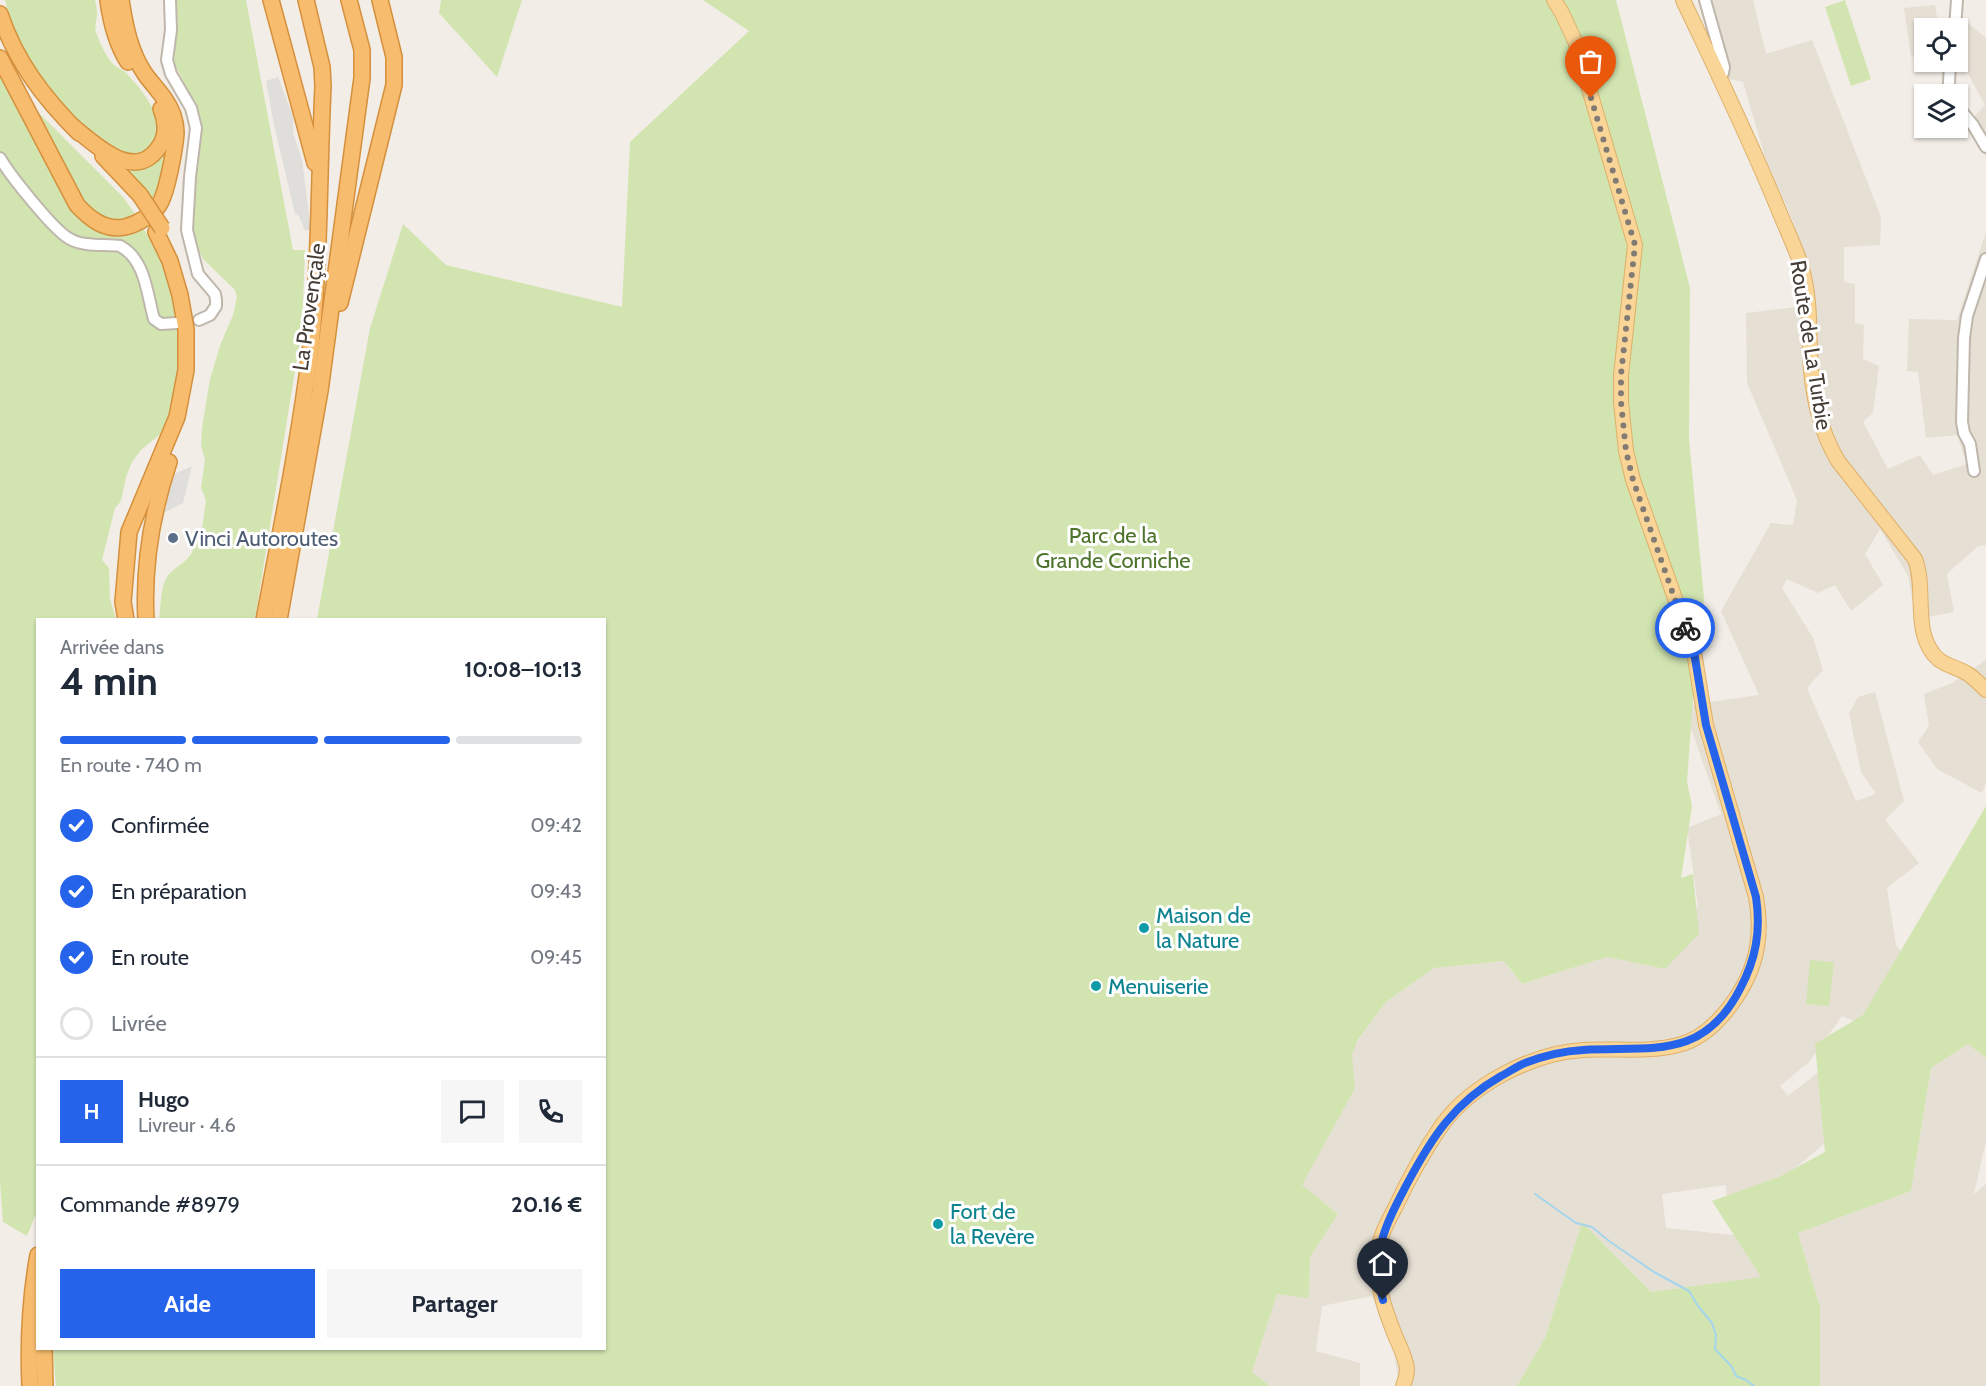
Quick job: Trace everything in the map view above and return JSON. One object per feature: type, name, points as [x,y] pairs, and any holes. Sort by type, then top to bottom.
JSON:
[{"type":"highway","points":[[72,126],[109,155],[126,162],[146,159],[154,153],[163,139],[166,125],[164,115],[152,93],[127,60],[119,44],[111,24],[108,0]]},
{"type":"highway","points":[[0,58],[77,206],[89,218],[101,224],[115,227],[139,221],[150,215],[162,200],[176,131],[168,101],[145,74],[135,58],[127,33],[121,0]]},
{"type":"highway","points":[[271,0],[319,177]]},
{"type":"highway","name":"La Provençale","points":[[264,618],[291,475],[310,346],[316,274],[323,75],[306,0]]},
{"type":"highway","name":"La Provençale","points":[[279,618],[324,361],[362,78],[362,50],[349,0]]},
{"type":"highway","points":[[324,361],[394,85],[394,57],[380,0]]},
{"type":"highway","points":[[0,14],[10,41],[24,68],[44,96],[124,176],[173,250],[187,291],[193,332],[192,383],[183,422],[164,476],[152,521],[146,618]]},
{"type":"highway","points":[[0,39],[22,80],[33,95],[66,131],[137,197]]},
{"type":"highway","points":[[126,618],[123,602],[129,532],[177,417],[186,370],[186,329],[180,295],[159,230]]},
{"type":"highway","points":[[30,1386],[29,1315],[36,1268]]},
{"type":"highway","points":[[44,1350],[45,1386]]},
{"type":"main road","points":[[1402,1386],[1407,1370],[1406,1360],[1392,1329],[1381,1294],[1379,1251],[1381,1239],[1398,1201],[1442,1125],[1459,1106],[1479,1090],[1524,1063],[1567,1051],[1658,1049],[1680,1045],[1698,1036],[1720,1018],[1736,997],[1750,970],[1758,939],[1756,897],[1706,725],[1694,652],[1633,480],[1626,451],[1621,375],[1635,245],[1575,41],[1554,0]]},
{"type":"main road","name":"Route de La Turbie","points":[[1683,0],[1769,187],[1800,263],[1809,307],[1810,359],[1813,380],[1822,426],[1828,443],[1838,461],[1915,560],[1919,576],[1925,637],[1930,649],[1939,660],[1968,674],[1986,690]]},
{"type":"street","points":[[170,0],[171,30],[167,60],[171,74],[195,118],[196,129],[187,230],[198,274],[215,294],[216,300],[216,306],[210,315],[199,320]]},
{"type":"street","points":[[1705,0],[1724,67],[1723,73],[1718,76]]},
{"type":"street","points":[[1956,18],[1958,0]]},
{"type":"street","points":[[1968,119],[1986,147]]},
{"type":"street","points":[[0,158],[38,207],[68,239],[120,246],[126,249],[143,275],[154,320],[161,324],[177,323]]},
{"type":"street","points":[[1974,471],[1970,444],[1964,434],[1962,422],[1963,347],[1967,316],[1986,259]]},
{"type":"shaded area","points":[[1699,0],[1753,0],[1766,54],[1812,40],[1881,217],[1880,245],[1844,247],[1844,282],[1855,284],[1855,323],[1864,325],[1863,359],[1879,366],[1873,413],[1863,422],[1888,469],[1920,455],[1933,475],[1967,464],[1957,435],[1926,438],[1918,372],[1907,371],[1909,319],[1957,320],[1986,232],[1986,545],[1978,546],[1947,574],[1954,612],[1916,619],[1908,576],[1880,529],[1865,554],[1883,585],[1851,611],[1835,585],[1818,593],[1787,579],[1782,588],[1813,638],[1823,670],[1807,688],[1856,801],[1876,794],[1861,772],[1849,713],[1858,697],[1875,692],[1904,801],[1885,820],[1919,863],[1887,888],[1896,945],[1907,959],[1864,1025],[1842,1016],[1810,1061],[1780,1086],[1788,1096],[1835,1059],[1832,1137],[1772,1188],[1727,1209],[1726,1185],[1662,1194],[1666,1228],[1742,1236],[1762,1277],[1651,1292],[1582,1222],[1545,1338],[1517,1386],[1395,1386],[1398,1381],[1393,1344],[1372,1296],[1322,1306],[1316,1351],[1360,1363],[1360,1386],[1270,1386],[1252,1372],[1277,1294],[1309,1297],[1310,1257],[1338,1214],[1301,1185],[1355,1088],[1351,1050],[1386,1002],[1434,968],[1504,961],[1522,984],[1607,957],[1665,969],[1698,906],[1687,828],[1721,814],[1683,706],[1759,695],[1721,611],[1771,523],[1793,525],[1797,500],[1747,383],[1746,313],[1815,305],[1794,224],[1765,157],[1743,82],[1729,79]]},
{"type":"shaded area","points":[[1935,5],[1937,18],[1914,18],[1914,57],[1911,57],[1904,8]]},
{"type":"shaded area","points":[[1968,23],[1986,38],[1986,157],[1968,127],[1985,105],[1967,72]]},
{"type":"shaded area","points":[[278,77],[293,117],[293,133],[302,160],[311,229],[305,231],[299,216],[295,214],[266,81]]},
{"type":"shaded area","points":[[192,466],[183,503],[163,513],[174,474]]},
{"type":"shaded area","points":[[1986,660],[1986,783],[1982,793],[1937,769],[1918,742],[1929,726],[1924,694],[1952,683]]},
{"type":"shaded area","points":[[1968,1044],[1986,1058],[1986,1141],[1974,1194],[1986,1184],[1986,1386],[1820,1386],[1820,1307],[1798,1233],[1911,1191],[1931,1068]]},
{"type":"green space","points":[[5,0],[95,0],[97,14],[95,30],[103,49],[113,64],[126,73],[138,87],[156,115],[158,134],[150,148],[131,155],[116,149],[99,138],[65,106],[31,63],[15,33]]},
{"type":"green space","points":[[177,0],[246,0],[293,250],[305,250],[302,327],[255,618],[159,618],[162,592],[167,577],[192,553],[192,535],[202,529],[206,500],[201,488],[205,460],[201,445],[202,428],[210,379],[221,343],[233,315],[237,297],[235,290],[203,259],[195,242],[192,220],[199,134],[198,109],[174,63]]},
{"type":"green space","points":[[441,0],[522,0],[497,77],[439,13]]},
{"type":"green space","name":"Parc de la Grande Corniche","points":[[703,0],[1616,0],[1690,288],[1689,439],[1704,598],[1687,782],[1692,806],[1681,878],[1693,874],[1699,934],[1665,969],[1607,957],[1522,984],[1504,961],[1434,968],[1386,1002],[1357,1041],[1352,1055],[1355,1088],[1302,1185],[1338,1214],[1310,1257],[1309,1298],[1277,1294],[1252,1372],[1270,1386],[56,1386],[53,1350],[606,1350],[606,618],[317,618],[370,328],[403,224],[446,265],[622,307],[630,142],[749,31]]},
{"type":"green space","points":[[1845,0],[1871,79],[1851,86],[1825,7]]},
{"type":"green space","points":[[0,73],[77,216],[143,227],[168,275],[176,306],[179,343],[177,378],[170,415],[164,431],[141,450],[132,462],[121,501],[115,508],[102,560],[109,568],[110,599],[116,618],[36,618],[36,1214],[27,1236],[3,1222],[0,1182]]},
{"type":"green space","points":[[27,101],[123,197],[137,217],[124,220],[107,219],[83,203]]},
{"type":"green space","points":[[165,151],[167,152],[153,200],[122,167],[154,163]]},
{"type":"green space","points":[[1986,806],[1986,1058],[1968,1044],[1931,1068],[1911,1191],[1798,1233],[1820,1307],[1820,1386],[1517,1386],[1545,1338],[1582,1222],[1651,1292],[1761,1277],[1712,1201],[1779,1177],[1825,1152],[1815,1044],[1863,1015]]},
{"type":"green space","points":[[1810,960],[1834,962],[1829,1006],[1806,1004]]},
{"type":"waterway","points":[[1535,1194],[1576,1223],[1592,1227],[1654,1272],[1689,1291],[1712,1323],[1716,1335],[1715,1349],[1732,1367],[1736,1376],[1754,1386]]},
{"type":"way so far","points":[[1591,98],[1635,245],[1621,375],[1622,424],[1626,451],[1633,480],[1685,628]]},
{"type":"place","name":"Vinci Autoroutes","points":[[173,538]]},
{"type":"place","name":"Maison de la Nature","points":[[1144,928]]},
{"type":"place","name":"Menuiserie","points":[[1096,986]]},
{"type":"place","name":"Fort de la Revère","points":[[938,1224]]},
{"type":"route","points":[[1383,1300],[1378,1267],[1381,1239],[1385,1227],[1414,1171],[1442,1125],[1459,1106],[1479,1090],[1524,1063],[1567,1051],[1658,1049],[1680,1045],[1710,1028],[1720,1018],[1736,997],[1750,970],[1758,939],[1756,897],[1714,757],[1706,725],[1694,652],[1685,628]]}]
